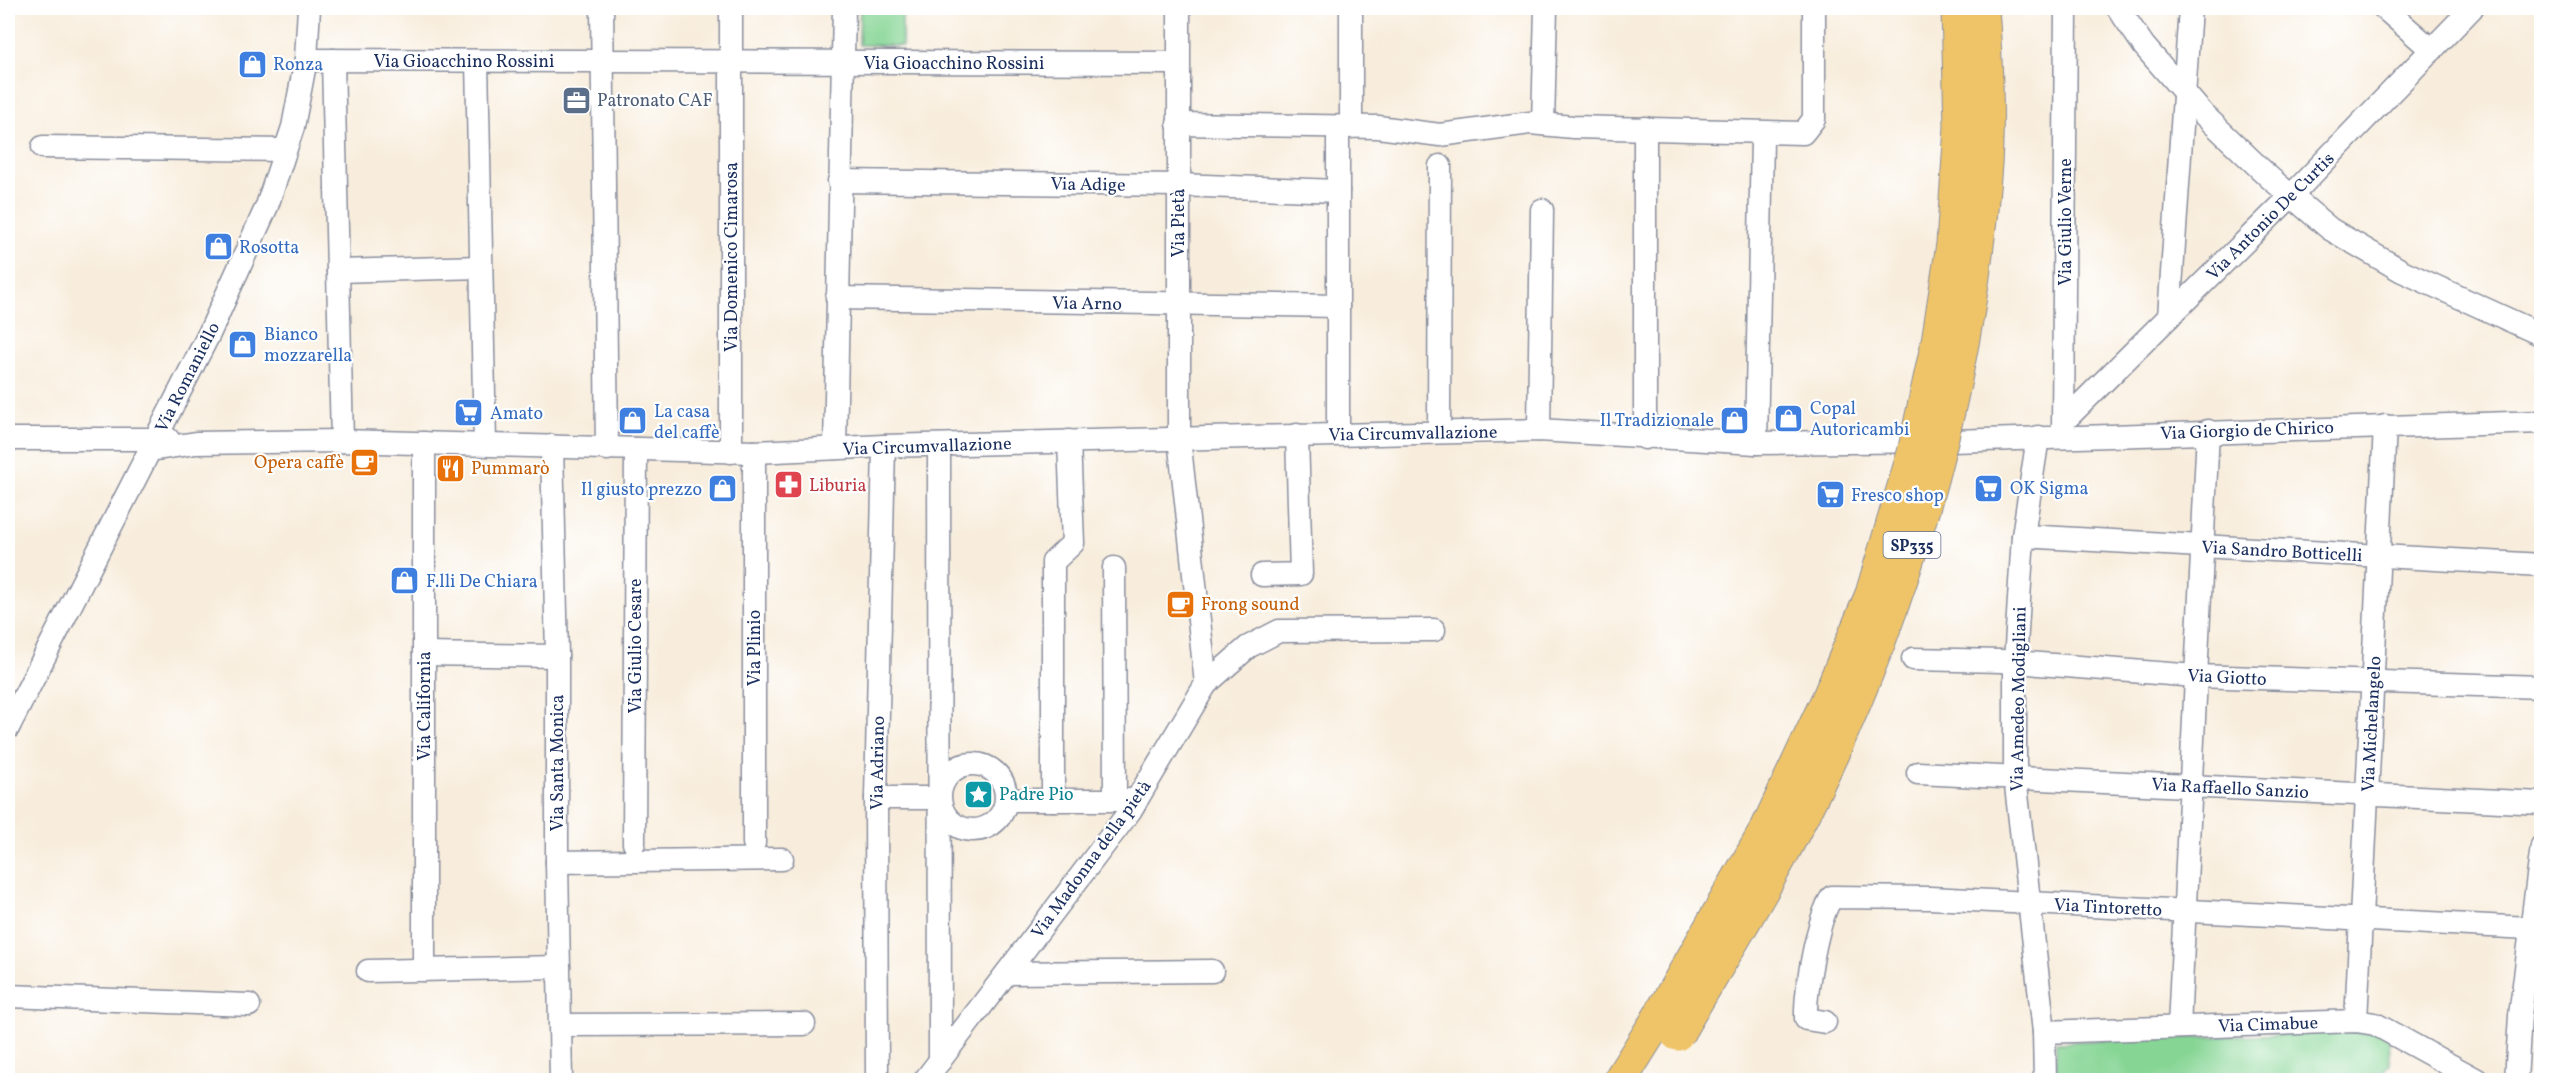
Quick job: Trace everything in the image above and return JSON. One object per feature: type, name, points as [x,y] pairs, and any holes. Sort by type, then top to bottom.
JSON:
[{"type":"highway","name":"SP335","points":[[1647,1080],[1667,1028],[1767,829],[1824,707],[1872,594],[1908,475],[1938,342],[1953,244],[1961,128],[1958,8]]},
{"type":"highway","name":"SP335","points":[[1620,1080],[1667,1028],[1792,835],[1839,735],[1912,545],[1940,449],[1957,366],[1976,249],[1984,174],[1983,8]]},
{"type":"street","name":"Via Romaniello","points":[[8,728],[209,334],[267,206],[293,127],[306,60],[309,8]]},
{"type":"street","points":[[602,8],[607,449]]},
{"type":"street","points":[[730,63],[731,8]]},
{"type":"street","points":[[835,448],[844,8]]},
{"type":"street","name":"Via Pietà","points":[[1179,8],[1179,438]]},
{"type":"street","points":[[1338,434],[1338,191],[1345,127],[1351,8]]},
{"type":"street","points":[[1543,124],[1546,8]]},
{"type":"street","points":[[1178,124],[1378,127],[1440,135],[1530,123],[1803,133],[1814,118],[1814,8]]},
{"type":"street","name":"Via Giulio Verne","points":[[2063,428],[2066,8]]},
{"type":"street","points":[[2118,8],[2144,46],[2184,93],[2291,196],[2330,230],[2402,271],[2541,335]]},
{"type":"street","points":[[2169,317],[2190,8]]},
{"type":"street","points":[[2384,8],[2432,50]]},
{"type":"street","name":"Via Antonio De Curtis","points":[[2063,428],[2472,8]]},
{"type":"street","name":"Via Gioacchino Rossini","points":[[306,60],[1178,63]]},
{"type":"street","points":[[333,60],[342,441]]},
{"type":"street","points":[[477,61],[485,444]]},
{"type":"street","name":"Via Domenico Cimarosa","points":[[730,63],[731,452]]},
{"type":"street","points":[[1645,128],[1651,438],[1756,443],[1762,139]]},
{"type":"street","points":[[43,147],[285,150]]},
{"type":"street","points":[[1439,432],[1440,166]]},
{"type":"street","name":"Via Adige","points":[[839,182],[1178,185],[1338,191]]},
{"type":"street","points":[[1539,430],[1542,210]]},
{"type":"street","points":[[338,271],[481,267]]},
{"type":"street","name":"Via Arno","points":[[837,298],[1338,306]]},
{"type":"street","points":[[165,419],[190,440]]},
{"type":"street","name":"Via Giorgio de Chirico","points":[[1756,443],[1952,441],[2038,437],[2063,428],[2208,431],[2541,422]]},
{"type":"street","name":"Via Michelangelo","points":[[2356,1021],[2385,426]]},
{"type":"street","name":"Via Circumvallazione","points":[[8,439],[153,445],[190,440],[342,441],[754,452],[884,446],[1539,430],[1651,438]]},
{"type":"street","points":[[2179,1027],[2208,431]]},
{"type":"street","points":[[1262,575],[1301,574],[1297,435]]},
{"type":"street","name":"Via Amedeo Modigliani","points":[[2038,437],[2023,536],[2015,662],[2015,777],[2044,1032],[2045,1080]]},
{"type":"street","points":[[1179,438],[1206,684]]},
{"type":"street","points":[[1053,800],[1053,562],[1073,543],[1069,441]]},
{"type":"street","name":"Via California","points":[[424,443],[424,970]]},
{"type":"street","name":"Via Santa Monica","points":[[552,446],[557,656],[556,862],[561,1080]]},
{"type":"street","name":"Via Adriano","points":[[877,1080],[876,798],[884,446]]},
{"type":"street","points":[[939,446],[940,1061]]},
{"type":"street","name":"Via Giulio Cesare","points":[[634,843],[636,449]]},
{"type":"street","name":"Via Plinio","points":[[754,452],[754,843]]},
{"type":"street","name":"Via Sandro Botticelli","points":[[2023,536],[2541,565]]},
{"type":"street","points":[[1007,800],[1126,800],[1114,568]]},
{"type":"street","points":[[1206,684],[1248,648],[1280,631],[1434,630]]},
{"type":"street","points":[[424,654],[557,656]]},
{"type":"street","name":"Via Giotto","points":[[1913,658],[2015,662],[2196,676],[2373,684],[2541,687]]},
{"type":"street","name":"Via Madonna della pietà","points":[[925,1080],[1007,973],[1206,684]]},
{"type":"street","points":[[974,763],[985,765],[1002,779],[1007,800],[998,820],[978,831],[967,830],[948,819],[939,798],[946,778],[954,770],[974,763]]},
{"type":"street","name":"Via Raffaello Sanzio","points":[[1918,773],[2541,803]]},
{"type":"street","points":[[876,798],[939,798]]},
{"type":"street","points":[[2516,1080],[2532,996],[2530,928],[2541,851]]},
{"type":"street","points":[[556,862],[782,859]]},
{"type":"street","name":"Via Tintoretto","points":[[1825,1022],[1806,1019],[1806,1003],[1821,921],[1832,897],[2030,903],[2530,928]]},
{"type":"street","points":[[368,971],[559,967]]},
{"type":"street","points":[[1007,973],[1212,971]]},
{"type":"street","points":[[8,996],[249,1005]]},
{"type":"street","name":"Via Cimabue","points":[[2044,1032],[2356,1021],[2374,1024],[2476,1080]]},
{"type":"street","points":[[561,1025],[804,1024]]},
{"type":"green space","points":[[860,8],[902,8],[902,46],[859,45]]},
{"type":"green space","points":[[2377,1031],[2389,1035],[2390,1064],[2383,1073],[2374,1074],[2374,1080],[2056,1080],[2056,1042]]},
{"type":"place","name":"Ronza","points":[[252,64]]},
{"type":"place","name":"Patronato CAF","points":[[576,100]]},
{"type":"place","name":"Rosotta","points":[[218,247]]},
{"type":"place","name":"Bianco mozzarella","points":[[243,344]]},
{"type":"place","name":"Amato","points":[[469,413]]},
{"type":"place","name":"Copal Autoricambi","points":[[1789,418]]},
{"type":"place","name":"Il Tradizionale","points":[[1735,420]]},
{"type":"place","name":"La casa del caffè","points":[[633,421]]},
{"type":"place","name":"Opera caffè","points":[[365,462]]},
{"type":"place","name":"Pummarò","points":[[450,468]]},
{"type":"place","name":"Liburia","points":[[788,485]]},
{"type":"place","name":"OK Sigma","points":[[1989,488]]},
{"type":"place","name":"Il giusto prezzo","points":[[723,489]]},
{"type":"place","name":"Fresco shop","points":[[1830,495]]},
{"type":"place","name":"F.lli De Chiara","points":[[405,581]]},
{"type":"place","name":"Frong sound","points":[[1180,604]]},
{"type":"place","name":"Padre Pio","points":[[978,794]]}]
